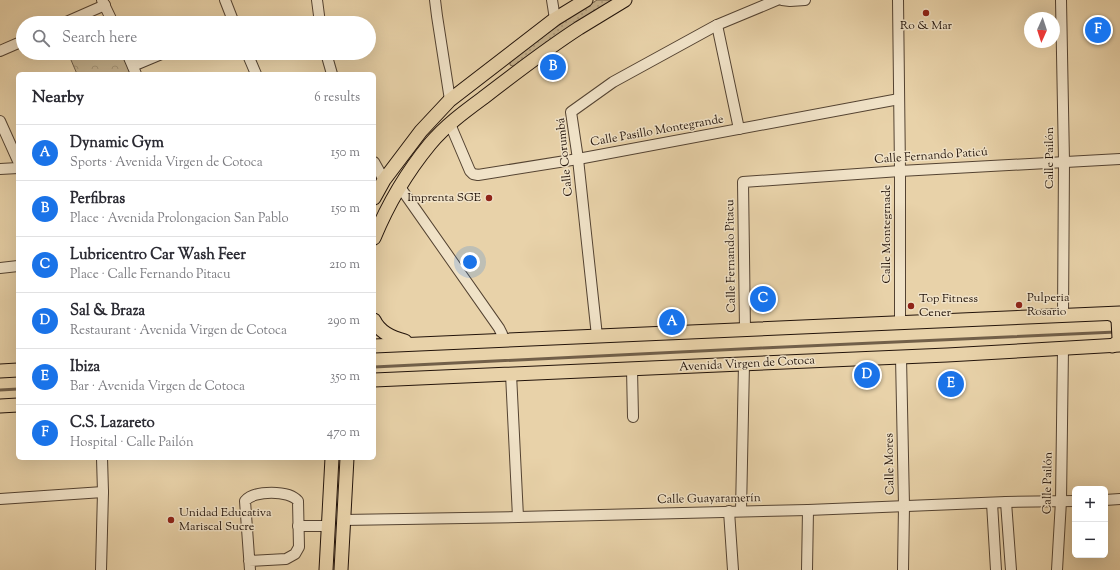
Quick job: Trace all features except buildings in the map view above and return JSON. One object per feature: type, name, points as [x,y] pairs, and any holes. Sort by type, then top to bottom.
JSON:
[{"type":"main road","points":[[376,194],[384,180],[421,131],[450,100],[555,19],[586,0]]},
{"type":"main road","points":[[376,233],[381,220],[416,161],[450,124],[515,72],[578,29],[625,0]]},
{"type":"main road","points":[[505,58],[507,67],[515,72]]},
{"type":"main road","points":[[492,68],[500,73],[502,82]]},
{"type":"main road","points":[[376,346],[1064,316],[1116,316],[1117,343]]},
{"type":"main road","points":[[376,323],[383,332],[394,338],[421,344]]},
{"type":"main road","name":"Avenida Virgen de Cotoca","points":[[376,380],[901,357],[1063,348],[1117,343]]},
{"type":"main road","points":[[0,371],[16,370]]},
{"type":"main road","points":[[0,406],[16,405]]},
{"type":"main road","points":[[326,570],[332,460]]},
{"type":"main road","points":[[338,460],[336,515],[338,519],[343,520]]},
{"type":"main road","points":[[341,570],[347,460]]},
{"type":"street","points":[[225,0],[231,16]]},
{"type":"street","points":[[317,0],[319,16]]},
{"type":"street","points":[[435,0],[450,100]]},
{"type":"street","points":[[552,0],[555,19]]},
{"type":"street","name":"Calle Corumbá","points":[[597,336],[578,159],[571,112],[612,82],[718,25],[777,0]]},
{"type":"street","points":[[782,0],[805,0]]},
{"type":"street","name":"Calle Montegrnade","points":[[898,0],[900,323]]},
{"type":"street","name":"Calle Pailón","points":[[1061,0],[1064,161],[1064,316]]},
{"type":"street","points":[[78,16],[103,3],[110,16]]},
{"type":"street","points":[[718,25],[739,129]]},
{"type":"street","points":[[0,51],[16,44]]},
{"type":"street","points":[[130,60],[135,70],[152,60]]},
{"type":"street","points":[[250,60],[255,72]]},
{"type":"street","points":[[328,60],[331,72]]},
{"type":"street","name":"Calle Pasillo Montegrande","points":[[450,124],[470,171],[472,174],[478,175],[578,159],[899,99]]},
{"type":"street","points":[[0,120],[16,156]]},
{"type":"street","name":"Calle Fernando Paticú","points":[[743,182],[900,171],[1120,159]]},
{"type":"street","points":[[376,166],[384,180]]},
{"type":"street","points":[[0,170],[16,168]]},
{"type":"street","name":"Calle Fernando Pitacu","points":[[743,182],[745,330]]},
{"type":"street","points":[[400,187],[499,328],[502,334],[502,340]]},
{"type":"street","points":[[0,268],[16,266]]},
{"type":"street","name":"Calle Pailón","points":[[1057,570],[1061,501],[1063,348]]},
{"type":"street","name":"Calle Mores","points":[[901,357],[904,570]]},
{"type":"street","points":[[741,511],[744,364]]},
{"type":"street","points":[[632,369],[633,417]]},
{"type":"street","points":[[511,374],[518,517]]},
{"type":"street","points":[[101,570],[103,492],[102,460]]},
{"type":"street","points":[[0,499],[103,492]]},
{"type":"street","points":[[269,492],[295,498],[298,501],[299,548],[295,554],[286,559],[249,565],[245,501],[249,497],[269,492]]},
{"type":"street","points":[[1108,500],[1120,499]]},
{"type":"street","name":"Calle Guayaramerín","points":[[343,520],[808,510],[1006,502],[1072,501]]},
{"type":"street","points":[[1006,502],[1011,570]]},
{"type":"street","points":[[992,503],[996,570]]},
{"type":"street","points":[[807,570],[808,510]]},
{"type":"street","points":[[729,511],[733,570]]},
{"type":"street","points":[[298,526],[328,526]]},
{"type":"green space","points":[[597,0],[612,0],[515,67],[510,65],[511,59]]},
{"type":"green space","points":[[71,60],[124,60],[130,72],[76,72]]},
{"type":"waterway","points":[[376,367],[1116,332]]},
{"type":"waterway","points":[[0,390],[16,389]]},
{"type":"place","name":"Ro & Mar","points":[[926,13]]},
{"type":"place","name":"C.S. Lazareto","points":[[1098,30]]},
{"type":"place","name":"Perfibras","points":[[553,67]]},
{"type":"place","name":"Imprenta SGE","points":[[489,198]]},
{"type":"place","name":"Lubricentro Car Wash Feer","points":[[763,299]]},
{"type":"place","name":"Pulperia Rosario","points":[[1019,305]]},
{"type":"place","name":"Top Fitness Cener","points":[[911,306]]},
{"type":"place","name":"Dynamic Gym","points":[[672,322]]},
{"type":"place","name":"Sal & Braza","points":[[867,375]]},
{"type":"place","name":"Ibiza","points":[[951,384]]},
{"type":"place","name":"Unidad Educativa Mariscal Sucre","points":[[171,520]]}]
